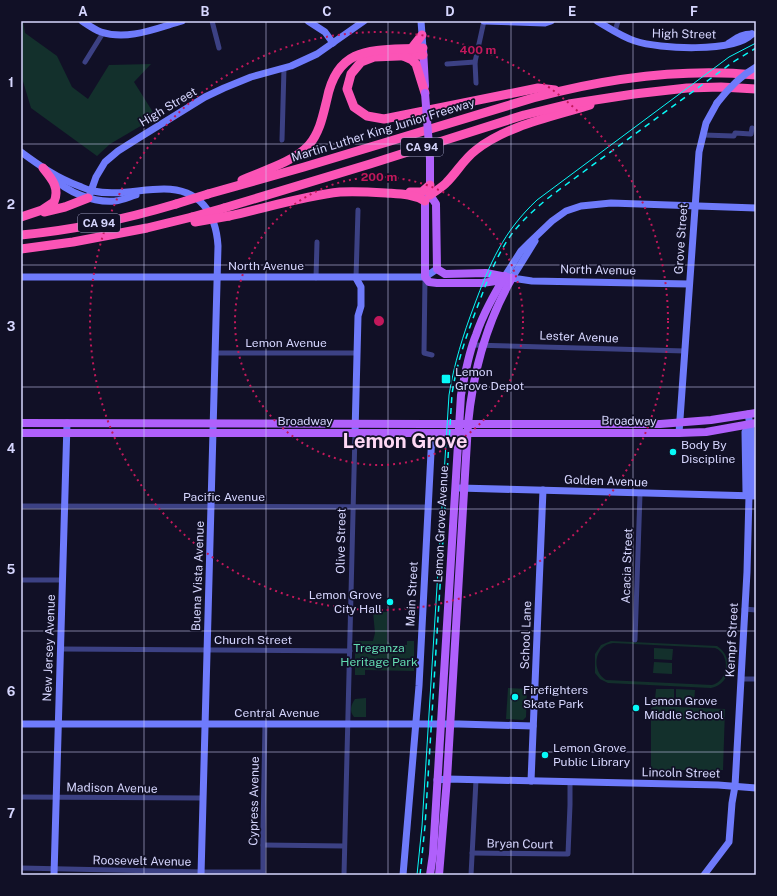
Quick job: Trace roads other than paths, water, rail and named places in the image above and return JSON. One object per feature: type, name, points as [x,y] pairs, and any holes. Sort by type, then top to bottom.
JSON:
[{"type":"highway","points":[[411,49],[422,35]]},
{"type":"highway","points":[[208,194],[291,159],[309,145],[317,134],[323,117],[329,88],[334,75],[341,65],[349,59],[368,52],[411,49],[423,51]]},
{"type":"highway","points":[[423,51],[402,56],[374,57],[361,62],[351,74],[347,89],[354,107],[367,116],[384,119],[538,88],[564,90]]},
{"type":"highway","points":[[402,56],[412,60],[416,64],[425,92]]},
{"type":"highway","name":"Martin Luther King Junior Freeway","points":[[21,235],[129,217],[304,167],[532,98],[564,90],[616,81],[706,72],[756,75]]},
{"type":"highway","name":"CA 94","points":[[21,249],[73,242],[175,221],[193,219],[224,208],[370,164],[524,115],[570,104],[622,96],[707,87],[756,89]]},
{"type":"highway","points":[[193,219],[229,216],[325,194],[358,191],[403,194],[427,198],[447,183],[462,163],[475,150],[494,138],[514,129],[622,96]]},
{"type":"highway","points":[[24,216],[49,206],[54,202],[56,196],[55,184],[43,168]]},
{"type":"highway","points":[[403,194],[408,192],[424,191],[430,185]]},
{"type":"highway","points":[[24,216],[65,206],[90,194]]},
{"type":"main road","points":[[423,51],[430,159],[430,185],[424,225],[424,277]]},
{"type":"main road","points":[[427,198],[436,204],[437,269]]},
{"type":"main road","points":[[424,225],[436,232]]},
{"type":"main road","name":"North Avenue","points":[[437,269],[445,274],[486,273],[507,280]]},
{"type":"main road","name":"North Avenue","points":[[424,277],[429,282],[437,283],[482,283],[507,280]]},
{"type":"main road","name":"Lemon Grove Avenue","points":[[430,875],[441,724],[461,395],[472,344],[486,310],[507,280]]},
{"type":"main road","name":"Lemon Grove Avenue","points":[[439,875],[451,724],[468,424],[482,344],[507,280]]},
{"type":"main road","points":[[482,283],[491,294],[486,310]]},
{"type":"main road","name":"Broadway","points":[[21,422],[356,424],[680,423],[752,413]]},
{"type":"main road","name":"Broadway","points":[[21,433],[679,434],[706,432],[753,424]]},
{"type":"street","points":[[82,21],[103,33],[114,35],[133,35],[182,21]]},
{"type":"street","points":[[212,21],[219,48]]},
{"type":"street","points":[[308,21],[325,32],[333,43]]},
{"type":"street","name":"High Street","points":[[90,194],[105,162],[118,151],[205,97],[251,77],[291,66],[317,54],[364,21]]},
{"type":"street","points":[[421,21],[423,51]]},
{"type":"street","points":[[476,84],[476,62],[484,21],[545,23],[552,21]]},
{"type":"street","name":"High Street","points":[[597,21],[635,41],[650,45],[707,48],[738,42],[748,38],[754,33]]},
{"type":"street","points":[[615,31],[618,21]]},
{"type":"street","points":[[85,62],[103,33]]},
{"type":"street","points":[[447,64],[476,62]]},
{"type":"street","name":"Grove Street","points":[[679,434],[699,152],[706,123],[717,103],[746,73],[756,67]]},
{"type":"street","points":[[282,140],[284,68]]},
{"type":"street","points":[[703,134],[734,136],[735,133],[751,134],[752,128]]},
{"type":"street","name":"Buena Vista Avenue","points":[[21,152],[64,181],[108,201],[156,190],[172,190],[182,192],[202,203],[208,209],[215,224],[217,239],[217,277],[201,874]]},
{"type":"street","name":"Lemon Grove Avenue","points":[[507,280],[521,251],[566,211],[581,206],[611,202],[756,208]]},
{"type":"street","name":"Olive Street","points":[[344,875],[358,316],[361,306],[361,287],[356,278],[358,210]]},
{"type":"street","points":[[316,278],[317,242]]},
{"type":"street","points":[[432,355],[424,353],[424,277],[437,269]]},
{"type":"street","name":"North Avenue","points":[[21,277],[424,277]]},
{"type":"street","name":"North Avenue","points":[[507,280],[689,284]]},
{"type":"street","name":"Lester Avenue","points":[[472,344],[685,351]]},
{"type":"street","name":"Lemon Avenue","points":[[215,353],[357,354]]},
{"type":"street","name":"Kempf Street","points":[[704,875],[729,842],[735,786],[744,609],[752,496],[752,413]]},
{"type":"street","name":"New Jersey Avenue","points":[[54,872],[67,423]]},
{"type":"street","name":"Main Street","points":[[403,875],[419,686],[432,434]]},
{"type":"street","name":"Golden Avenue","points":[[455,488],[752,496]]},
{"type":"street","name":"School Lane","points":[[531,781],[543,490]]},
{"type":"street","name":"Acacia Street","points":[[635,640],[640,494]]},
{"type":"street","name":"Pacific Avenue","points":[[21,506],[428,507]]},
{"type":"street","points":[[21,580],[63,580]]},
{"type":"street","points":[[744,609],[756,610]]},
{"type":"street","name":"Church Street","points":[[60,649],[350,651]]},
{"type":"street","points":[[741,678],[756,679]]},
{"type":"street","name":"Central Avenue","points":[[21,724],[451,724],[534,726]]},
{"type":"street","name":"Cypress Avenue","points":[[265,724],[263,845],[266,873]]},
{"type":"street","name":"Lincoln Street","points":[[437,780],[447,779],[735,786],[756,788]]},
{"type":"street","points":[[470,875],[476,780]]},
{"type":"street","name":"Bryan Court","points":[[472,853],[568,854],[570,782]]},
{"type":"street","name":"Madison Avenue","points":[[21,797],[203,798]]},
{"type":"street","points":[[263,845],[344,846]]},
{"type":"street","name":"Roosevelt Avenue","points":[[21,868],[54,872],[201,874],[266,873]]},
{"type":"tram line","points":[[417,875],[422,826],[449,395],[456,361],[470,317],[486,276],[506,236],[525,212],[537,200],[729,57],[756,43]]},
{"type":"railway","points":[[420,875],[425,826],[452,394],[463,346],[494,264],[514,231],[542,203],[733,62],[756,48]]},
{"type":"place","name":"Lemon Grove Depot","points":[[446,379]]},
{"type":"place","name":"Body By Discipline","points":[[673,452]]},
{"type":"place","name":"Lemon Grove City Hall","points":[[390,602]]},
{"type":"place","name":"Firefighters Skate Park","points":[[515,697]]},
{"type":"place","name":"Lemon Grove Middle School","points":[[636,708]]},
{"type":"place","name":"Lemon Grove Public Library","points":[[545,755]]},
{"type":"district","name":"Lemon Grove","points":[[405,441]]},
{"type":"park label","name":"Treganza Heritage Park","points":[[379,655]]}]
